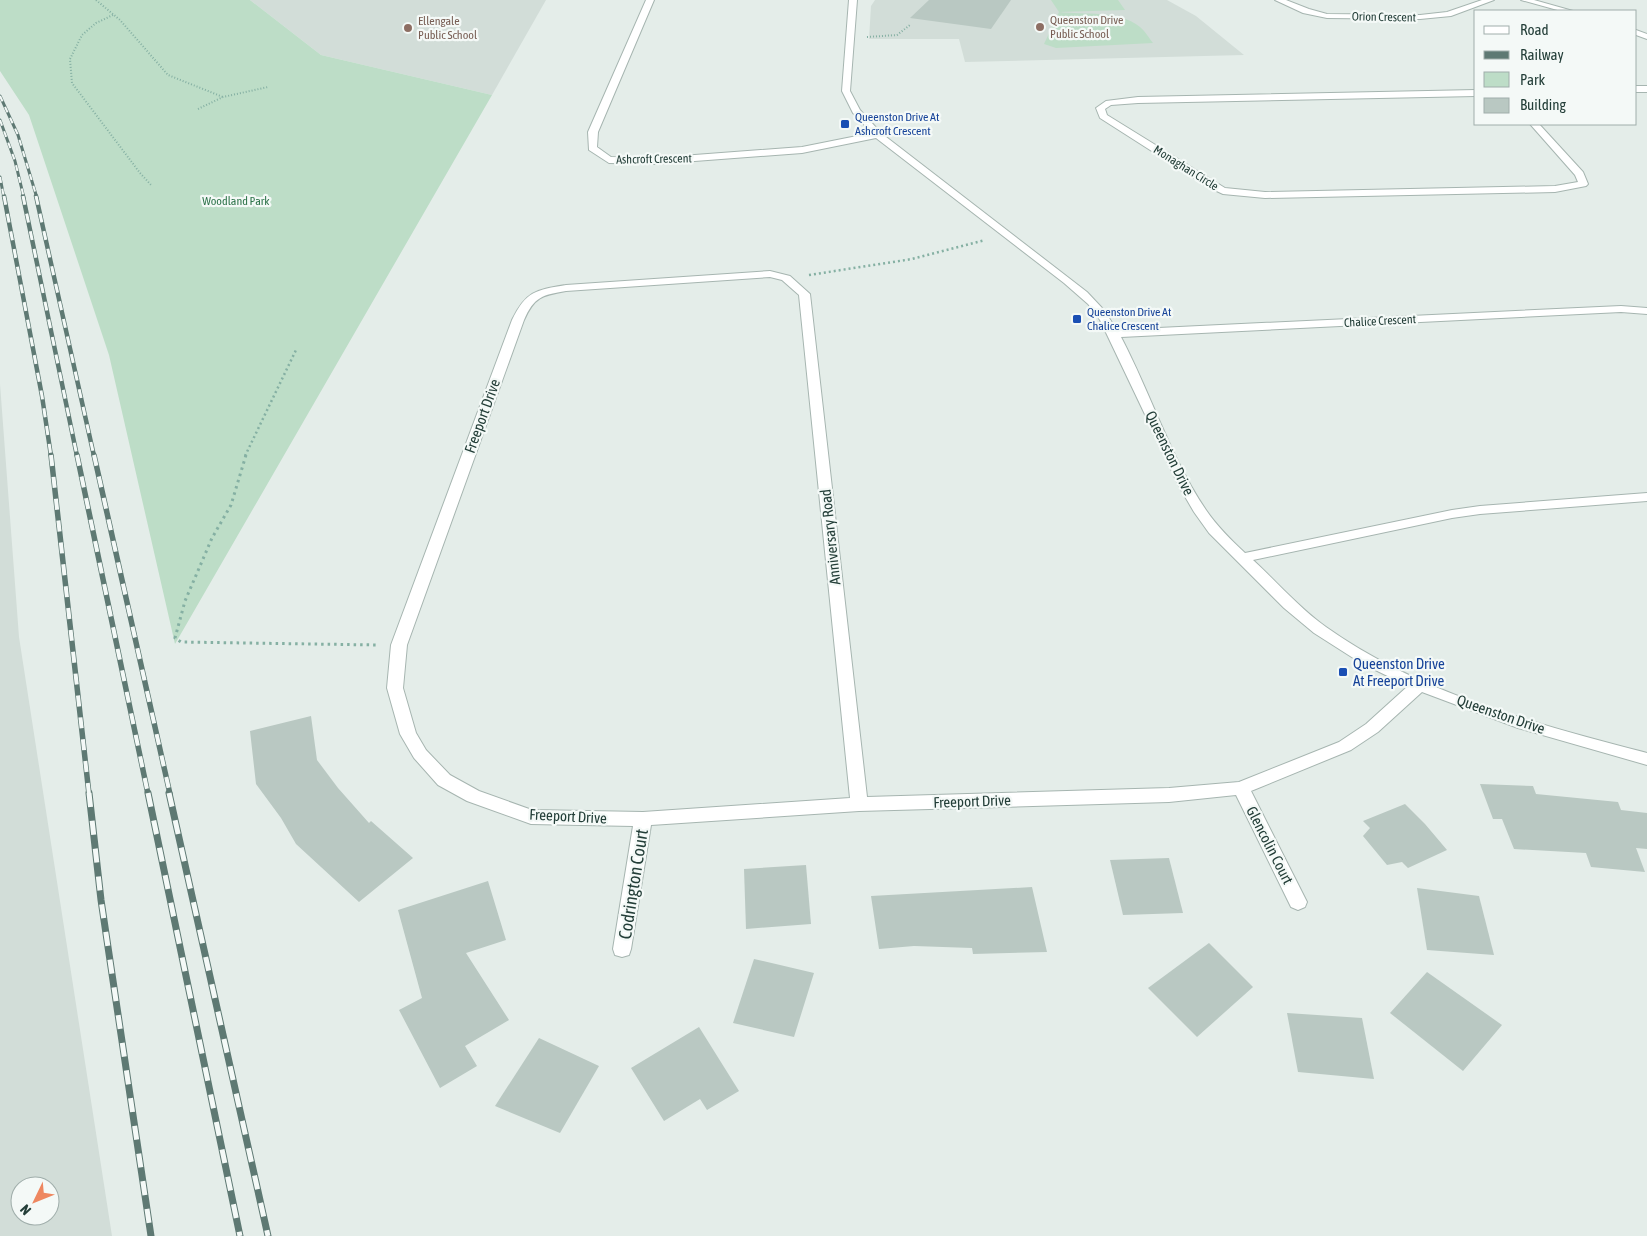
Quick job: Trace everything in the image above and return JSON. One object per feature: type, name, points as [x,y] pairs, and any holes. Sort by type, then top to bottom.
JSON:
[{"type":"street","name":"Ashcroft Crescent","points":[[650,0],[593,132],[592,148],[609,160],[639,162],[802,150],[878,135]]},
{"type":"street","name":"Queenston Drive","points":[[852,0],[846,91],[856,111],[878,135],[1068,281],[1092,302],[1114,334],[1177,471],[1200,511],[1242,558],[1294,610],[1330,636],[1382,667],[1420,685],[1490,712],[1587,743],[1647,759]]},
{"type":"street","name":"Orion Crescent","points":[[1279,0],[1306,11],[1327,16],[1404,17],[1442,15],[1490,0]]},
{"type":"street","points":[[1525,0],[1565,10]]},
{"type":"street","name":"Monaghan Circle","points":[[1474,94],[1138,100],[1109,103],[1100,108],[1103,116],[1211,185],[1223,191],[1265,195],[1547,189],[1568,188],[1583,184],[1580,174],[1535,125]]},
{"type":"street","name":"Freeport Drive","points":[[786,278],[770,274],[566,288],[538,293],[525,302],[399,645],[395,688],[408,734],[420,754],[444,780],[473,796],[531,817],[643,819],[859,804],[1169,795],[1241,788],[1345,746],[1372,728],[1420,685]]},
{"type":"street","name":"Anniversary Road","points":[[786,278],[804,294],[859,804]]},
{"type":"street","name":"Chalice Crescent","points":[[1114,334],[1621,309],[1647,310]]},
{"type":"street","points":[[1242,558],[1452,514],[1480,510],[1647,497]]},
{"type":"street","name":"Glencolin Court","points":[[1241,788],[1298,902]]},
{"type":"street","name":"Codrington Court","points":[[622,949],[643,819]]},
{"type":"path","points":[[96,0],[120,20],[168,75],[222,96]]},
{"type":"path","points":[[113,14],[96,23],[82,35],[70,59],[72,84],[114,135],[140,174],[152,186]]},
{"type":"path","points":[[850,37],[895,35],[908,30],[910,25]]},
{"type":"path","points":[[198,109],[222,96],[268,87]]},
{"type":"path","points":[[786,278],[912,259],[1007,234]]},
{"type":"path","points":[[296,350],[244,458],[231,505],[212,538],[185,601],[176,638],[181,642],[399,645]]},
{"type":"shaded area","name":"Ellengale Public School","points":[[250,0],[546,0],[492,95],[321,55]]},
{"type":"shaded area","name":"Queenston Drive Public School","points":[[875,0],[1167,0],[1196,16],[1244,55],[965,62],[959,39],[869,39],[871,6]]},
{"type":"shaded area","points":[[0,384],[19,637],[112,1236],[0,1236]]},
{"type":"green space","name":"Woodland Park","points":[[0,0],[250,0],[321,55],[492,95],[175,644],[109,355],[29,115],[0,71]]},
{"type":"green space","points":[[1051,0],[1118,0],[1125,10],[1059,12]]},
{"type":"green space","points":[[1059,12],[1101,14],[1122,18],[1140,27],[1153,43],[1056,48],[1044,44]]},
{"type":"building","points":[[929,0],[1011,0],[991,29],[910,18]]},
{"type":"building","points":[[311,716],[317,760],[338,788],[369,823],[371,821],[413,858],[359,902],[296,844],[281,818],[256,784],[250,731]]},
{"type":"building","points":[[1480,784],[1533,786],[1536,794],[1618,802],[1621,810],[1647,813],[1647,849],[1636,848],[1645,872],[1591,867],[1586,853],[1514,849],[1502,819],[1493,819]]},
{"type":"building","points":[[1405,804],[1447,850],[1408,868],[1402,862],[1387,865],[1363,836],[1370,828],[1363,821]]},
{"type":"building","points":[[1169,858],[1183,913],[1123,915],[1110,860]]},
{"type":"building","points":[[806,865],[811,924],[746,929],[744,869]]},
{"type":"building","points":[[488,881],[506,940],[466,953],[509,1020],[465,1046],[477,1066],[440,1088],[399,1010],[422,998],[398,910]]},
{"type":"building","points":[[1032,887],[1047,952],[973,954],[972,948],[914,946],[879,949],[871,896]]},
{"type":"building","points":[[1417,888],[1479,896],[1494,955],[1427,950]]},
{"type":"building","points":[[1209,943],[1253,987],[1197,1037],[1148,988]]},
{"type":"building","points":[[754,959],[814,973],[794,1037],[733,1023]]},
{"type":"building","points":[[1427,972],[1502,1025],[1463,1071],[1390,1013]]},
{"type":"building","points":[[1287,1013],[1362,1018],[1374,1079],[1298,1072]]},
{"type":"building","points":[[699,1027],[739,1091],[707,1110],[700,1099],[664,1121],[631,1068]]},
{"type":"building","points":[[539,1038],[599,1066],[560,1133],[495,1106]]},
{"type":"railway","points":[[0,96],[18,135],[37,198]]},
{"type":"railway","points":[[0,120],[15,161],[24,198]]},
{"type":"railway","points":[[0,177],[4,198]]},
{"type":"railway","points":[[4,196],[42,396],[51,456]]},
{"type":"railway","points":[[23,196],[77,456]]},
{"type":"railway","points":[[36,196],[94,456]]},
{"type":"railway","points":[[51,455],[89,794]]},
{"type":"railway","points":[[77,455],[148,794]]},
{"type":"railway","points":[[94,455],[170,794]]},
{"type":"railway","points":[[89,793],[101,900],[151,1236]]},
{"type":"railway","points":[[148,793],[240,1236]]},
{"type":"railway","points":[[169,793],[268,1236]]},
{"type":"place","name":"Queenston Drive Public School","points":[[1040,27]]},
{"type":"place","name":"Ellengale Public School","points":[[408,28]]},
{"type":"place","name":"Queenston Drive At Ashcroft Crescent","points":[[845,124]]},
{"type":"place","name":"Queenston Drive At Chalice Crescent","points":[[1077,319]]},
{"type":"place","name":"Queenston Drive At Freeport Drive","points":[[1343,672]]}]
